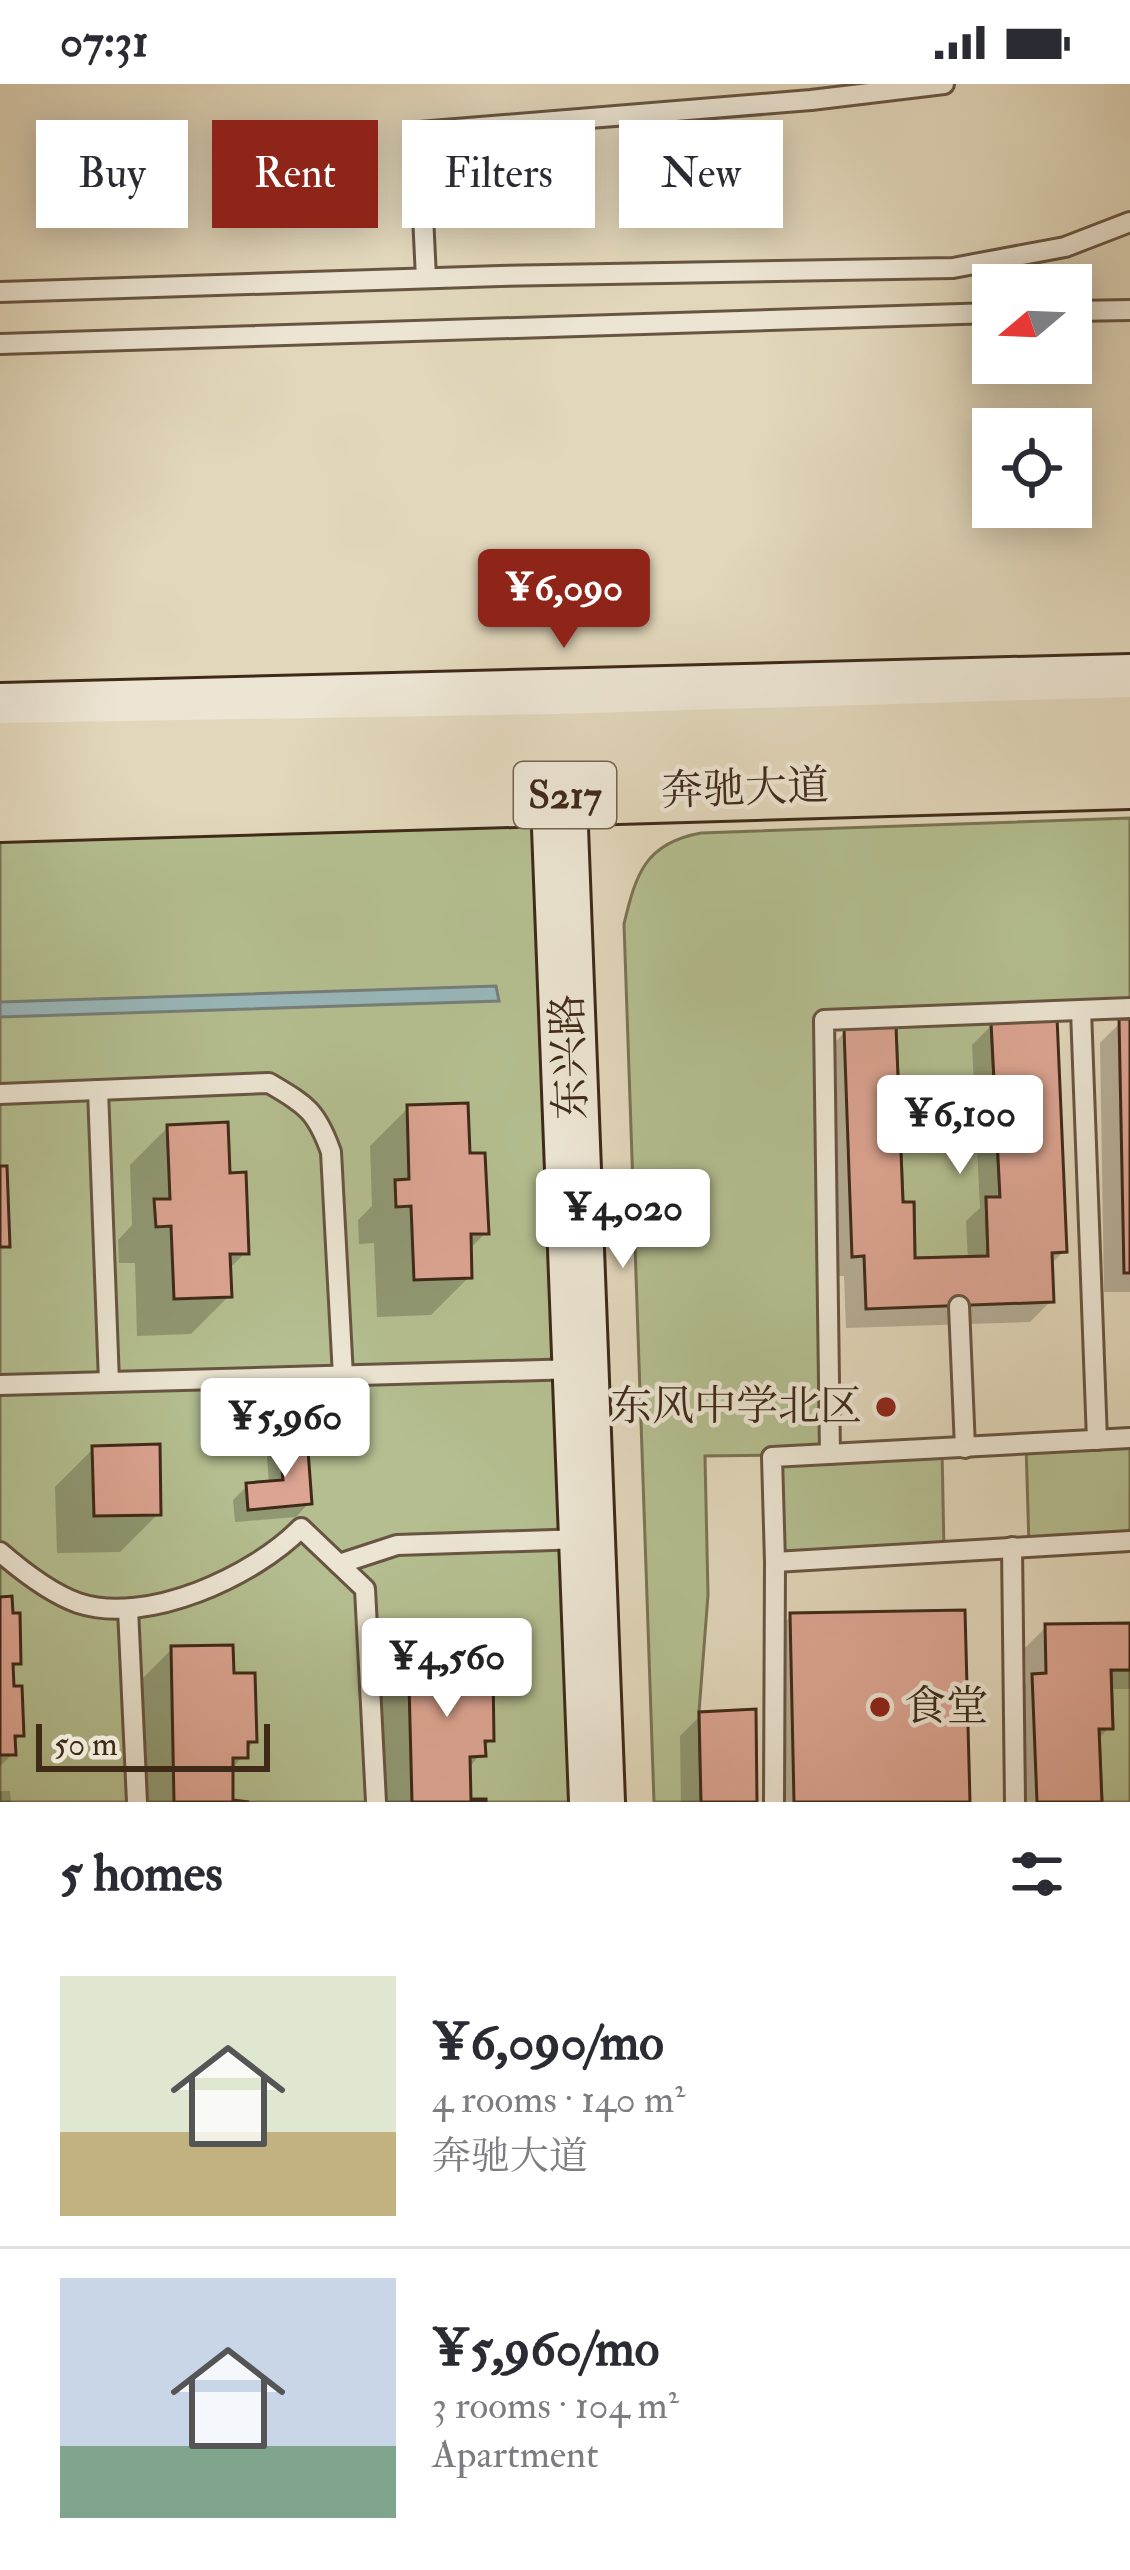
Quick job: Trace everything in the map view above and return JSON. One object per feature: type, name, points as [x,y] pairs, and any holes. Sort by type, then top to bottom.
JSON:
[{"type":"main road","name":"奔驰大道","points":[[0,811],[558,769],[919,710],[1130,727]]},
{"type":"main road","name":"奔驰大道","points":[[0,753],[558,769],[1130,778]]},
{"type":"street","points":[[0,711],[919,710],[1130,682]]},
{"type":"street","name":"东兴路","points":[[558,769],[598,1802]]},
{"type":"lane","points":[[425,278],[419,132],[788,102],[944,84]]},
{"type":"lane","points":[[0,292],[953,268],[1065,247],[1130,222]]},
{"type":"lane","points":[[1092,311],[1130,310]]},
{"type":"lane","points":[[0,344],[972,314]]},
{"type":"lane","points":[[830,1454],[824,1020],[1130,1008]]},
{"type":"lane","points":[[1081,1010],[1097,1440]]},
{"type":"lane","points":[[0,1094],[269,1083],[319,1119],[331,1152],[343,1376]]},
{"type":"lane","points":[[98,1090],[109,1382]]},
{"type":"lane","points":[[959,1306],[965,1448]]},
{"type":"lane","points":[[0,1385],[581,1369]]},
{"type":"lane","points":[[774,1802],[772,1457],[1130,1438]]},
{"type":"lane","points":[[0,1552],[22,1571],[79,1603],[128,1609],[188,1595],[236,1574],[276,1553],[301,1528],[365,1589],[376,1802]]},
{"type":"lane","points":[[339,1564],[397,1545],[588,1539]]},
{"type":"lane","points":[[775,1562],[1130,1540]]},
{"type":"lane","points":[[1012,1546],[1015,1802]]},
{"type":"lane","points":[[128,1609],[136,1802]]},
{"type":"green space","points":[[560,795],[597,1802],[0,1802],[0,811]]},
{"type":"green space","points":[[1130,818],[1130,1008],[824,1021],[830,1454],[942,1449],[944,1551],[775,1562],[779,1455],[705,1456],[708,1595],[699,1712],[701,1802],[654,1802],[624,924],[639,876],[667,844],[701,833]]},
{"type":"green space","points":[[991,1022],[1000,1197],[986,1198],[988,1256],[915,1258],[914,1203],[903,1202],[896,1027]]},
{"type":"green space","points":[[1130,1438],[1130,1541],[1029,1546],[1026,1444]]},
{"type":"green space","points":[[1111,1670],[1130,1670],[1130,1802],[1102,1802],[1099,1729],[1113,1728]]},
{"type":"water","points":[[496,986],[499,1001],[0,1017],[0,1002]]},
{"type":"building","points":[[1057,1017],[1067,1252],[1052,1253],[1054,1302],[866,1309],[864,1256],[852,1257],[844,1029],[896,1027],[903,1202],[914,1202],[915,1258],[988,1256],[986,1197],[1000,1197],[991,1022]]},
{"type":"building","points":[[1119,1019],[1130,1019],[1130,1273],[1124,1273]]},
{"type":"building","points":[[468,1103],[470,1153],[485,1153],[489,1234],[471,1234],[472,1278],[414,1280],[411,1206],[396,1207],[395,1180],[409,1179],[407,1105]]},
{"type":"building","points":[[228,1122],[230,1173],[246,1172],[249,1254],[230,1254],[232,1297],[174,1299],[171,1226],[156,1227],[154,1199],[170,1199],[167,1125]]},
{"type":"building","points":[[0,1166],[7,1166],[10,1247],[0,1247]]},
{"type":"building","points":[[307,1437],[312,1504],[248,1510],[246,1483],[283,1480],[279,1439]]},
{"type":"building","points":[[160,1444],[161,1515],[94,1516],[92,1446]]},
{"type":"building","points":[[12,1596],[13,1613],[20,1613],[21,1664],[13,1664],[14,1686],[22,1686],[24,1736],[15,1736],[16,1755],[0,1755],[0,1597]]},
{"type":"building","name":"食堂","points":[[965,1610],[970,1802],[794,1802],[790,1613]]},
{"type":"building","points":[[1130,1623],[1130,1670],[1111,1670],[1113,1729],[1099,1729],[1102,1802],[1037,1802],[1032,1674],[1046,1673],[1045,1624]]},
{"type":"building","points":[[471,1643],[471,1671],[493,1671],[494,1741],[485,1741],[486,1756],[470,1757],[471,1799],[486,1802],[412,1802],[408,1644]]},
{"type":"building","points":[[233,1645],[234,1673],[255,1673],[257,1742],[248,1742],[248,1758],[233,1758],[233,1800],[249,1802],[174,1802],[171,1646]]},
{"type":"building","points":[[756,1709],[757,1802],[701,1802],[699,1712]]},
{"type":"place","name":"东风中学北区","points":[[886,1407]]},
{"type":"place","name":"食堂","points":[[880,1707]]}]
